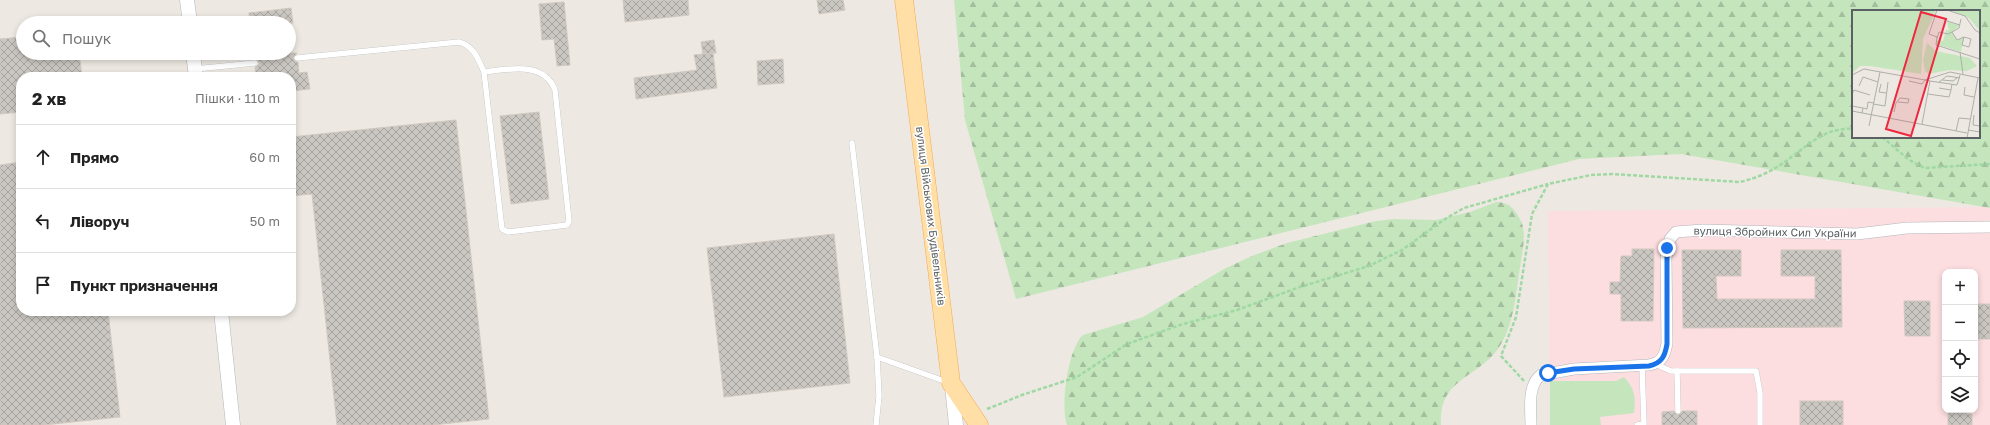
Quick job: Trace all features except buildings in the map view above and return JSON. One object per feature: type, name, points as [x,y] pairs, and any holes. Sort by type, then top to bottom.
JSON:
[{"type":"main road","name":"вулиця Військових Будівельників","points":[[904,0],[951,383],[976,420]]},
{"type":"street","points":[[187,0],[189,16]]},
{"type":"street","points":[[194,60],[196,72]]},
{"type":"street","name":"вулиця Збройних Сил України","points":[[1655,364],[1664,357],[1666,350],[1666,258],[1670,239],[1676,232],[1703,230],[1857,234],[1906,228],[1990,228]]},
{"type":"street","points":[[222,316],[233,425]]},
{"type":"street","points":[[1531,425],[1532,390],[1536,379],[1548,373],[1574,369],[1655,364]]},
{"type":"street","points":[[951,383],[956,425]]},
{"type":"lane","points":[[297,58],[459,42],[465,44],[475,53],[484,72],[502,229],[508,232],[567,225],[569,221],[553,85],[547,76],[530,69],[484,72]]},
{"type":"lane","points":[[202,72],[255,63]]},
{"type":"lane","points":[[852,143],[877,357],[879,396],[876,425]]},
{"type":"lane","points":[[877,357],[951,383]]},
{"type":"lane","points":[[1655,364],[1671,371],[1756,371],[1760,394],[1760,425]]},
{"type":"lane","points":[[1637,425],[1644,424],[1642,366]]},
{"type":"lane","points":[[1677,371],[1678,411]]},
{"type":"path","points":[[976,420],[1022,395],[1077,377],[1127,344],[1183,324],[1237,310],[1300,287],[1369,266],[1406,248],[1445,219],[1464,208],[1548,184],[1591,175],[1612,174],[1740,182],[1759,177],[1777,168],[1823,134],[1834,130],[1852,129]]},
{"type":"path","points":[[1883,138],[1917,166],[1926,168],[1990,164]]},
{"type":"path","points":[[1532,390],[1501,356],[1516,317],[1532,214],[1548,184]]},
{"type":"shaded area","points":[[1990,207],[1990,425],[1550,425],[1548,211]]},
{"type":"green space","points":[[954,0],[1990,0],[1990,208],[1681,154],[1579,159],[1016,299],[965,120]]},
{"type":"green space","points":[[1496,202],[1505,203],[1512,207],[1521,221],[1524,232],[1516,299],[1511,320],[1508,330],[1498,349],[1489,359],[1460,381],[1446,398],[1442,410],[1441,425],[1067,425],[1064,405],[1067,378],[1073,352],[1083,335],[1143,317],[1224,269],[1252,256],[1287,243],[1376,221],[1394,219],[1436,220],[1470,212]]},
{"type":"green space","points":[[1624,377],[1633,389],[1635,402],[1634,413],[1600,417],[1601,425],[1550,425],[1550,381],[1616,381]]},
{"type":"route","points":[[1548,373],[1574,369],[1649,366],[1659,362],[1664,357],[1667,344],[1667,248]]}]
